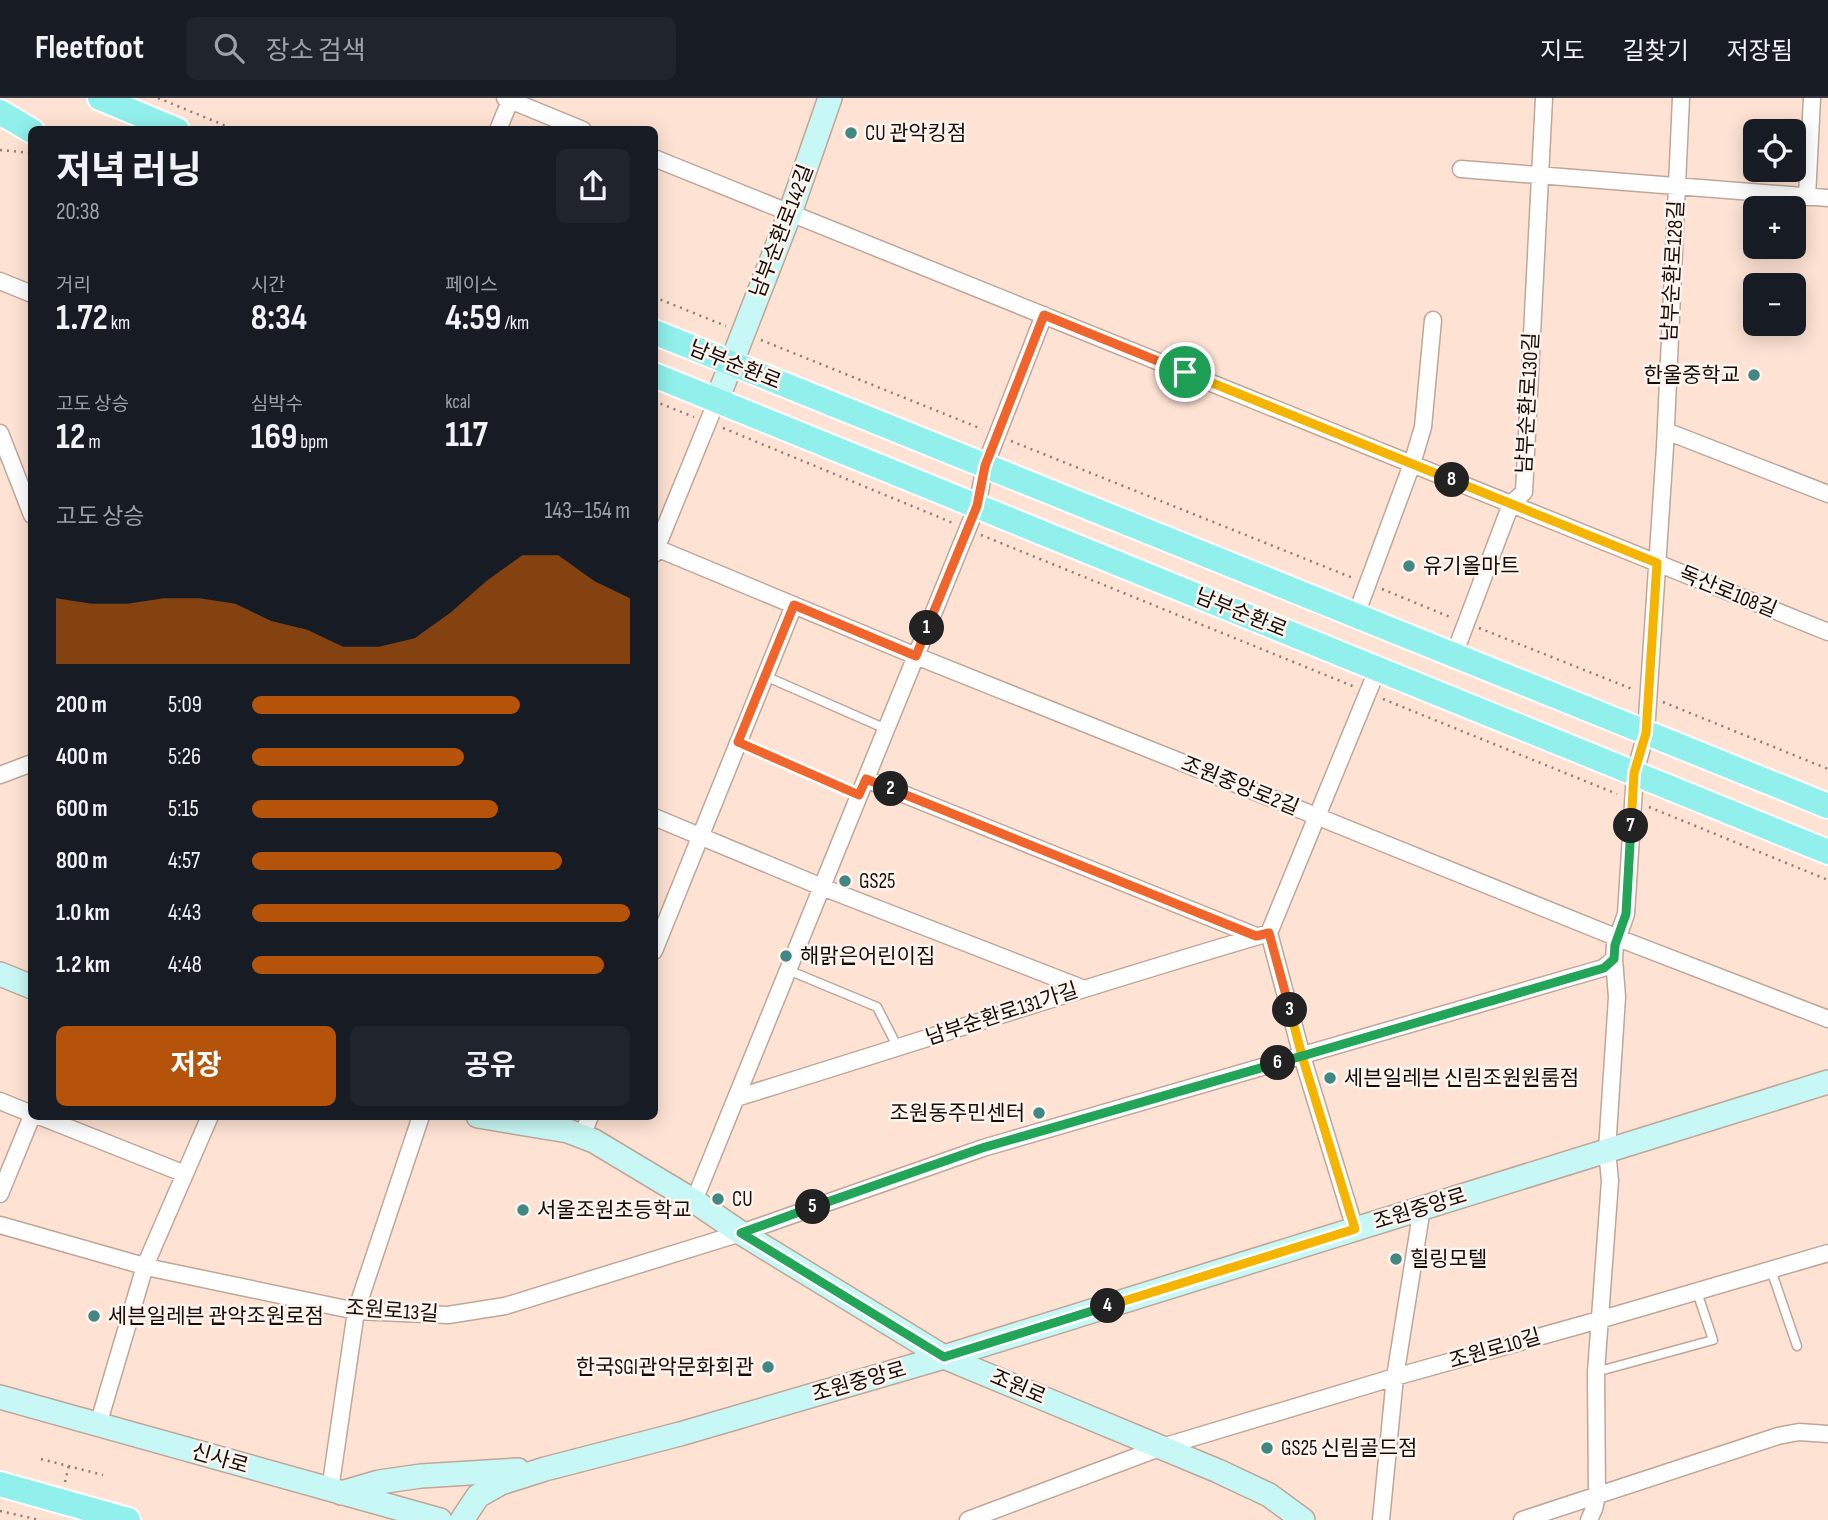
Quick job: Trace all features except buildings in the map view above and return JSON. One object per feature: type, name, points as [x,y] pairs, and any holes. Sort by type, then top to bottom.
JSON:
[{"type":"main road","points":[[100,98],[167,126]]},
{"type":"main road","points":[[0,112],[28,129]]},
{"type":"main road","name":"남부순환로","points":[[658,334],[1828,806]]},
{"type":"main road","name":"남부순환로","points":[[658,377],[712,411],[977,506],[1828,852]]},
{"type":"main road","points":[[0,1484],[128,1520]]},
{"type":"street","name":"남부순환로142길","points":[[712,411],[790,213],[830,98]]},
{"type":"street","name":"남부순환로130길","points":[[1454,655],[1511,503],[1524,492],[1544,98]]},
{"type":"street","name":"남부순환로128길","points":[[1595,1511],[1596,1372],[1610,1181],[1607,1150],[1617,997],[1614,959],[1626,914],[1634,773],[1646,733],[1666,431],[1681,98]]},
{"type":"street","points":[[1807,197],[1812,98]]},
{"type":"street","points":[[499,126],[508,99],[573,126]]},
{"type":"street","name":"독산로108길","points":[[658,160],[1828,632]]},
{"type":"street","points":[[1461,169],[1539,176]]},
{"type":"street","name":"남부순환로128길","points":[[1539,176],[1678,187]]},
{"type":"street","points":[[1678,187],[1828,198]]},
{"type":"street","points":[[0,281],[28,292]]},
{"type":"street","points":[[694,1200],[977,506],[985,466],[1044,315]]},
{"type":"street","points":[[1356,615],[1423,427],[1433,320]]},
{"type":"street","points":[[658,543],[712,411]]},
{"type":"street","points":[[1666,431],[1828,494]]},
{"type":"street","points":[[1,440],[28,505]]},
{"type":"street","name":"조원중앙로2길","points":[[658,551],[1618,939],[1828,1018]]},
{"type":"street","points":[[658,941],[794,605]]},
{"type":"street","points":[[1355,1229],[1262,934],[1316,816],[1378,668]]},
{"type":"street","points":[[0,775],[28,764]]},
{"type":"street","points":[[866,779],[1262,934]]},
{"type":"street","points":[[658,819],[822,887],[1082,988]]},
{"type":"street","name":"남부순환로131가길","points":[[736,1098],[1262,934]]},
{"type":"street","name":"조원로13길","points":[[0,1225],[145,1266],[356,1311],[448,1314],[505,1306],[741,1233],[982,1148],[1604,968],[1614,959]]},
{"type":"street","points":[[0,974],[28,985]]},
{"type":"street","name":"조원중앙로","points":[[462,1520],[474,1500],[502,1482],[680,1434],[944,1357],[1828,1082]]},
{"type":"street","points":[[0,1101],[28,1113]]},
{"type":"street","points":[[0,1194],[30,1120]]},
{"type":"street","points":[[49,1120],[185,1174]]},
{"type":"street","points":[[98,1425],[145,1266],[208,1120]]},
{"type":"street","points":[[420,1120],[356,1311],[335,1491],[421,1476],[545,1469]]},
{"type":"street","name":"조원로","points":[[504,1120],[555,1128],[586,1126],[616,1153],[944,1357],[1219,1471],[1269,1495],[1303,1520]]},
{"type":"street","points":[[1381,1520],[1395,1377],[1422,1208]]},
{"type":"street","name":"조원로10길","points":[[968,1520],[1162,1447],[1828,1253]]},
{"type":"street","name":"신사로","points":[[0,1397],[440,1520]]},
{"type":"street","points":[[1522,1520],[1595,1511],[1778,1436],[1799,1432],[1828,1434]]},
{"type":"lane","points":[[765,676],[886,729]]},
{"type":"lane","points":[[738,742],[859,795]]},
{"type":"lane","points":[[788,970],[877,1007],[898,1048]]},
{"type":"lane","points":[[1771,1270],[1797,1346]]},
{"type":"lane","points":[[1596,1372],[1713,1340],[1697,1292]]},
{"type":"path","points":[[158,98],[226,126]]},
{"type":"path","points":[[0,150],[28,153]]},
{"type":"path","points":[[658,300],[1632,690]]},
{"type":"path","points":[[658,402],[712,411],[967,529],[1828,880]]},
{"type":"path","points":[[1662,702],[1828,769]]},
{"type":"path","points":[[41,1459],[103,1475]]},
{"type":"path","points":[[0,1511],[40,1520]]},
{"type":"place","name":"CU 관악킹점","points":[[851,133]]},
{"type":"place","name":"한울중학교","points":[[1754,375]]},
{"type":"place","name":"유기올마트","points":[[1409,566]]},
{"type":"place","name":"GS25","points":[[845,881]]},
{"type":"place","name":"해맑은어린이집","points":[[786,956]]},
{"type":"place","name":"세븐일레븐 신림조원원룸점","points":[[1330,1078]]},
{"type":"place","name":"조원동주민센터","points":[[1039,1113]]},
{"type":"place","name":"CU","points":[[718,1199]]},
{"type":"place","name":"서울조원초등학교","points":[[523,1210]]},
{"type":"place","name":"힐링모텔","points":[[1396,1259]]},
{"type":"place","name":"세븐일레븐 관악조원로점","points":[[94,1316]]},
{"type":"place","name":"한국SGI관악문화회관","points":[[768,1367]]},
{"type":"place","name":"GS25 신림골드점","points":[[1267,1448]]},
{"type":"route","points":[[1185,372],[1044,315],[985,466],[977,506],[916,656],[794,605],[738,742],[859,795],[866,779],[1256,936],[1269,933],[1302,1056],[1355,1229],[944,1357],[741,1233],[982,1148],[1302,1056],[1604,968],[1614,959],[1615,945],[1626,914],[1634,773],[1646,733],[1657,563],[1185,372]]}]
